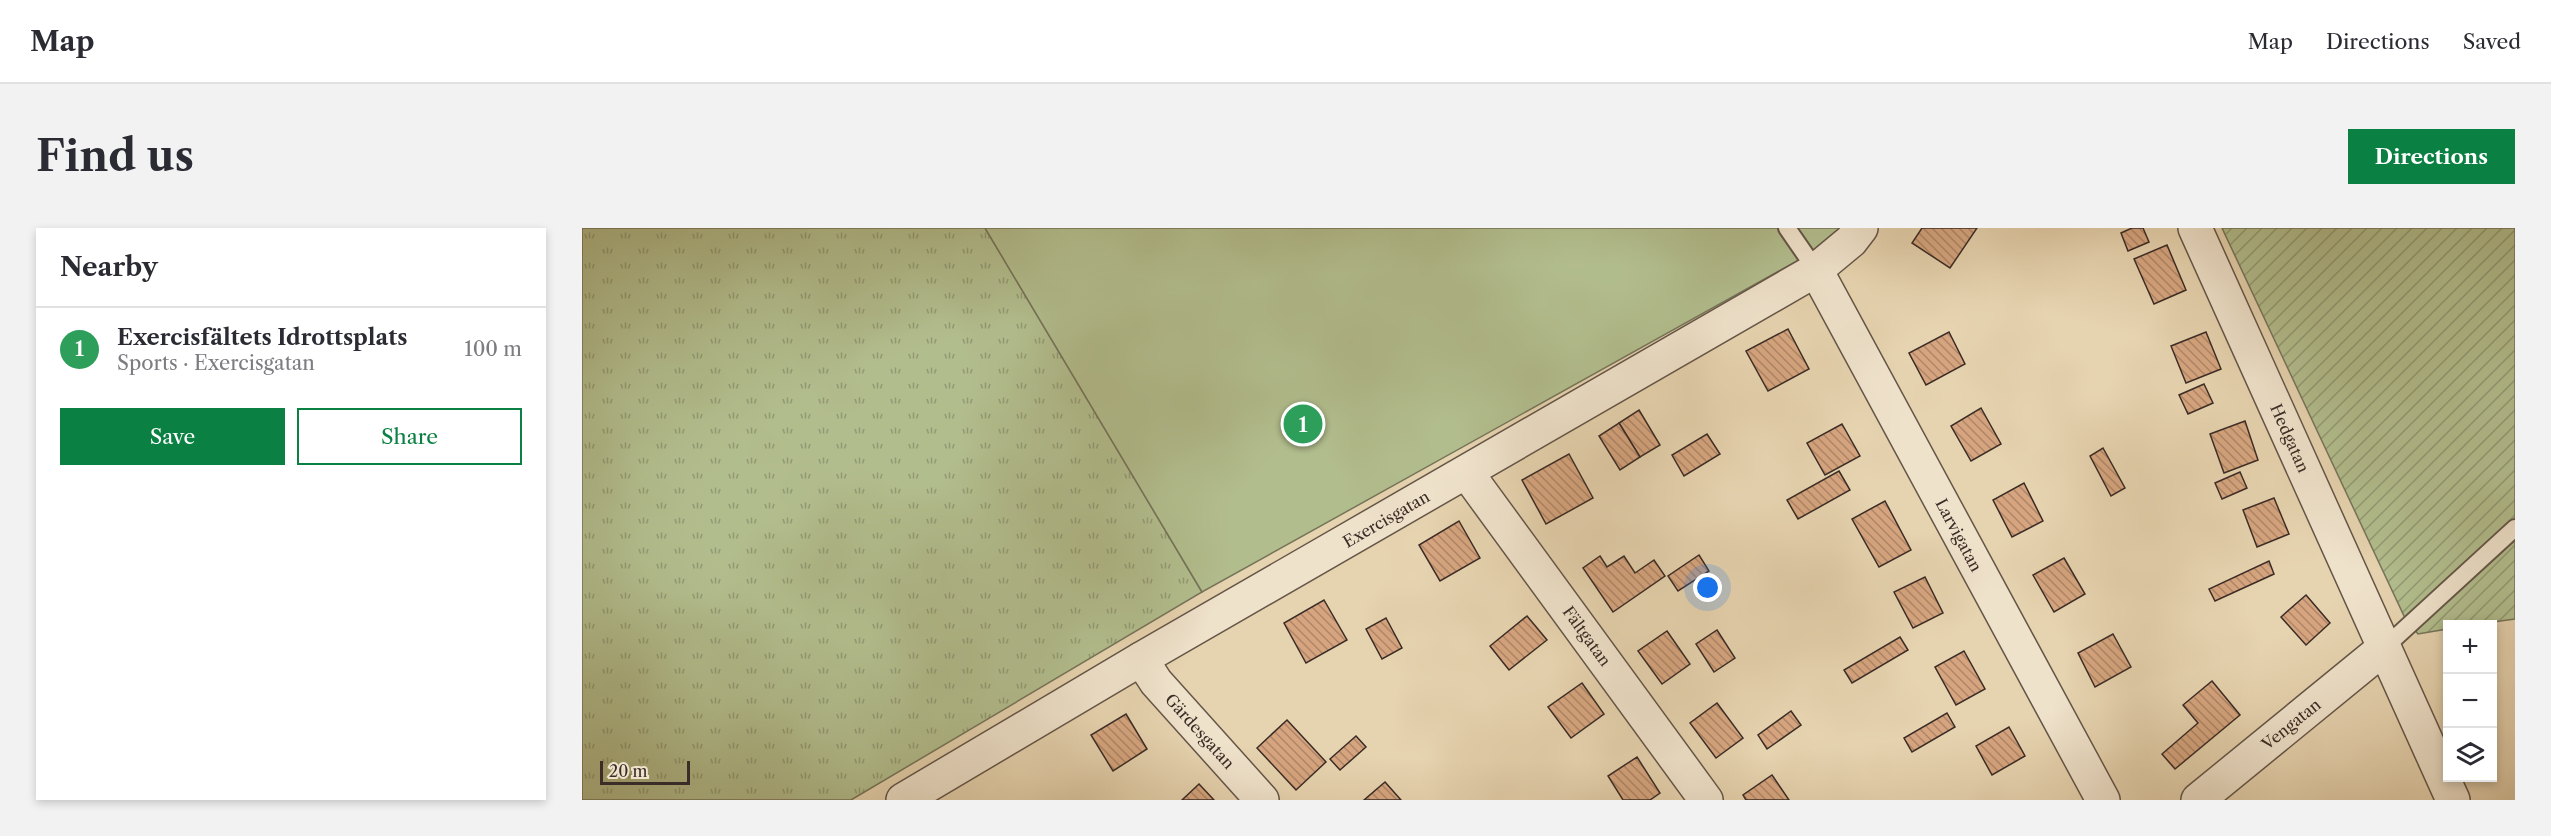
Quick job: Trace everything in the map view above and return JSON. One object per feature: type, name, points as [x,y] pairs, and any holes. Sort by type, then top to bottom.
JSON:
[{"type":"street","name":"Exercisgatan","points":[[903,800],[1141,659],[1815,270],[1851,241],[1861,228]]},
{"type":"street","name":"Hedgatan","points":[[2195,228],[2453,800]]},
{"type":"street","name":"Larvigatan","points":[[1815,270],[2103,800]]},
{"type":"street","name":"Fältgatan","points":[[1467,472],[1706,800]]},
{"type":"street","name":"Vengatan","points":[[2198,800],[2384,648]]},
{"type":"street","name":"Gärdesgatan","points":[[1141,659],[1156,682],[1262,800]]},
{"type":"lane","points":[[1787,228],[1815,270]]},
{"type":"lane","points":[[2384,648],[2515,528]]},
{"type":"green space","points":[[582,228],[985,228],[1202,592],[851,800],[582,800]]},
{"type":"green space","points":[[985,228],[1840,228],[1806,256],[1202,592]]},
{"type":"green space","points":[[2222,228],[2515,228],[2515,619],[2497,622],[2443,620],[2443,630],[2418,634],[2405,618]]},
{"type":"building","points":[[1922,228],[1977,228],[1950,268],[1912,243]]},
{"type":"building","points":[[2132,228],[2143,228],[2149,242],[2128,251],[2121,233]]},
{"type":"building","points":[[2167,245],[2186,290],[2154,304],[2134,259]]},
{"type":"building","points":[[1788,329],[1809,369],[1768,391],[1746,351]]},
{"type":"building","points":[[1949,332],[1965,364],[1926,385],[1909,353]]},
{"type":"building","points":[[2206,332],[2221,369],[2186,383],[2171,346]]},
{"type":"building","points":[[2204,384],[2213,403],[2188,414],[2179,395]]},
{"type":"building","points":[[1981,408],[2001,444],[1971,461],[1951,426]]},
{"type":"building","points":[[1639,410],[1660,445],[1640,457],[1619,423]]},
{"type":"building","points":[[2245,421],[2258,460],[2224,473],[2210,434]]},
{"type":"building","points":[[1619,423],[1640,457],[1620,470],[1599,436]]},
{"type":"building","points":[[1842,424],[1860,456],[1825,475],[1807,443]]},
{"type":"building","points":[[1707,434],[1720,454],[1684,476],[1672,455]]},
{"type":"building","points":[[2103,448],[2125,488],[2111,496],[2090,456]]},
{"type":"building","points":[[1569,454],[1593,498],[1546,524],[1522,480]]},
{"type":"building","points":[[1839,471],[1850,490],[1798,519],[1787,500]]},
{"type":"building","points":[[2240,472],[2247,488],[2222,499],[2215,483]]},
{"type":"building","points":[[2024,483],[2043,521],[2012,537],[1993,500]]},
{"type":"building","points":[[2274,498],[2289,534],[2257,547],[2243,510]]},
{"type":"building","points":[[1885,501],[1911,550],[1879,567],[1852,519]]},
{"type":"building","points":[[1459,521],[1480,558],[1440,581],[1419,545]]},
{"type":"building","points":[[1699,555],[1709,571],[1678,591],[1668,576]]},
{"type":"building","points":[[1600,556],[1607,567],[1624,556],[1635,573],[1654,560],[1665,576],[1613,612],[1583,568]]},
{"type":"building","points":[[2064,558],[2085,594],[2054,612],[2033,575]]},
{"type":"building","points":[[2269,561],[2274,574],[2215,601],[2209,589]]},
{"type":"building","points":[[1925,577],[1943,613],[1913,628],[1894,592]]},
{"type":"building","points":[[2306,595],[2330,623],[2306,645],[2281,617]]},
{"type":"building","points":[[1324,600],[1347,640],[1306,663],[1284,623]]},
{"type":"building","points":[[1527,616],[1547,640],[1509,670],[1490,646]]},
{"type":"building","points":[[1386,618],[1402,648],[1382,659],[1366,629]]},
{"type":"building","points":[[1717,630],[1735,658],[1714,672],[1696,644]]},
{"type":"building","points":[[1667,631],[1690,664],[1662,684],[1638,651]]},
{"type":"building","points":[[2113,634],[2131,667],[2095,687],[2078,653]]},
{"type":"building","points":[[1900,637],[1908,650],[1852,683],[1844,670]]},
{"type":"building","points":[[1964,651],[1985,689],[1956,705],[1935,667]]},
{"type":"building","points":[[2212,681],[2240,715],[2175,769],[2162,754],[2198,723],[2183,705]]},
{"type":"building","points":[[1582,683],[1604,714],[1571,738],[1548,707]]},
{"type":"building","points":[[1717,703],[1743,738],[1716,758],[1690,723]]},
{"type":"building","points":[[1791,711],[1801,725],[1767,749],[1758,735]]},
{"type":"building","points":[[1947,713],[1955,727],[1912,752],[1904,738]]},
{"type":"building","points":[[1126,714],[1147,749],[1113,771],[1091,735]]},
{"type":"building","points":[[1287,720],[1326,762],[1296,790],[1257,748]]},
{"type":"building","points":[[2009,727],[2025,756],[1992,775],[1976,746]]},
{"type":"building","points":[[1356,736],[1366,747],[1340,770],[1330,759]]},
{"type":"building","points":[[1637,757],[1660,793],[1650,800],[1623,800],[1608,776]]},
{"type":"building","points":[[1772,775],[1789,800],[1746,800],[1743,795]]},
{"type":"building","points":[[1385,782],[1401,800],[1364,800]]},
{"type":"building","points":[[1199,784],[1214,800],[1182,800]]},
{"type":"place","name":"Exercisfältets Idrottsplats","points":[[1303,424]]}]
